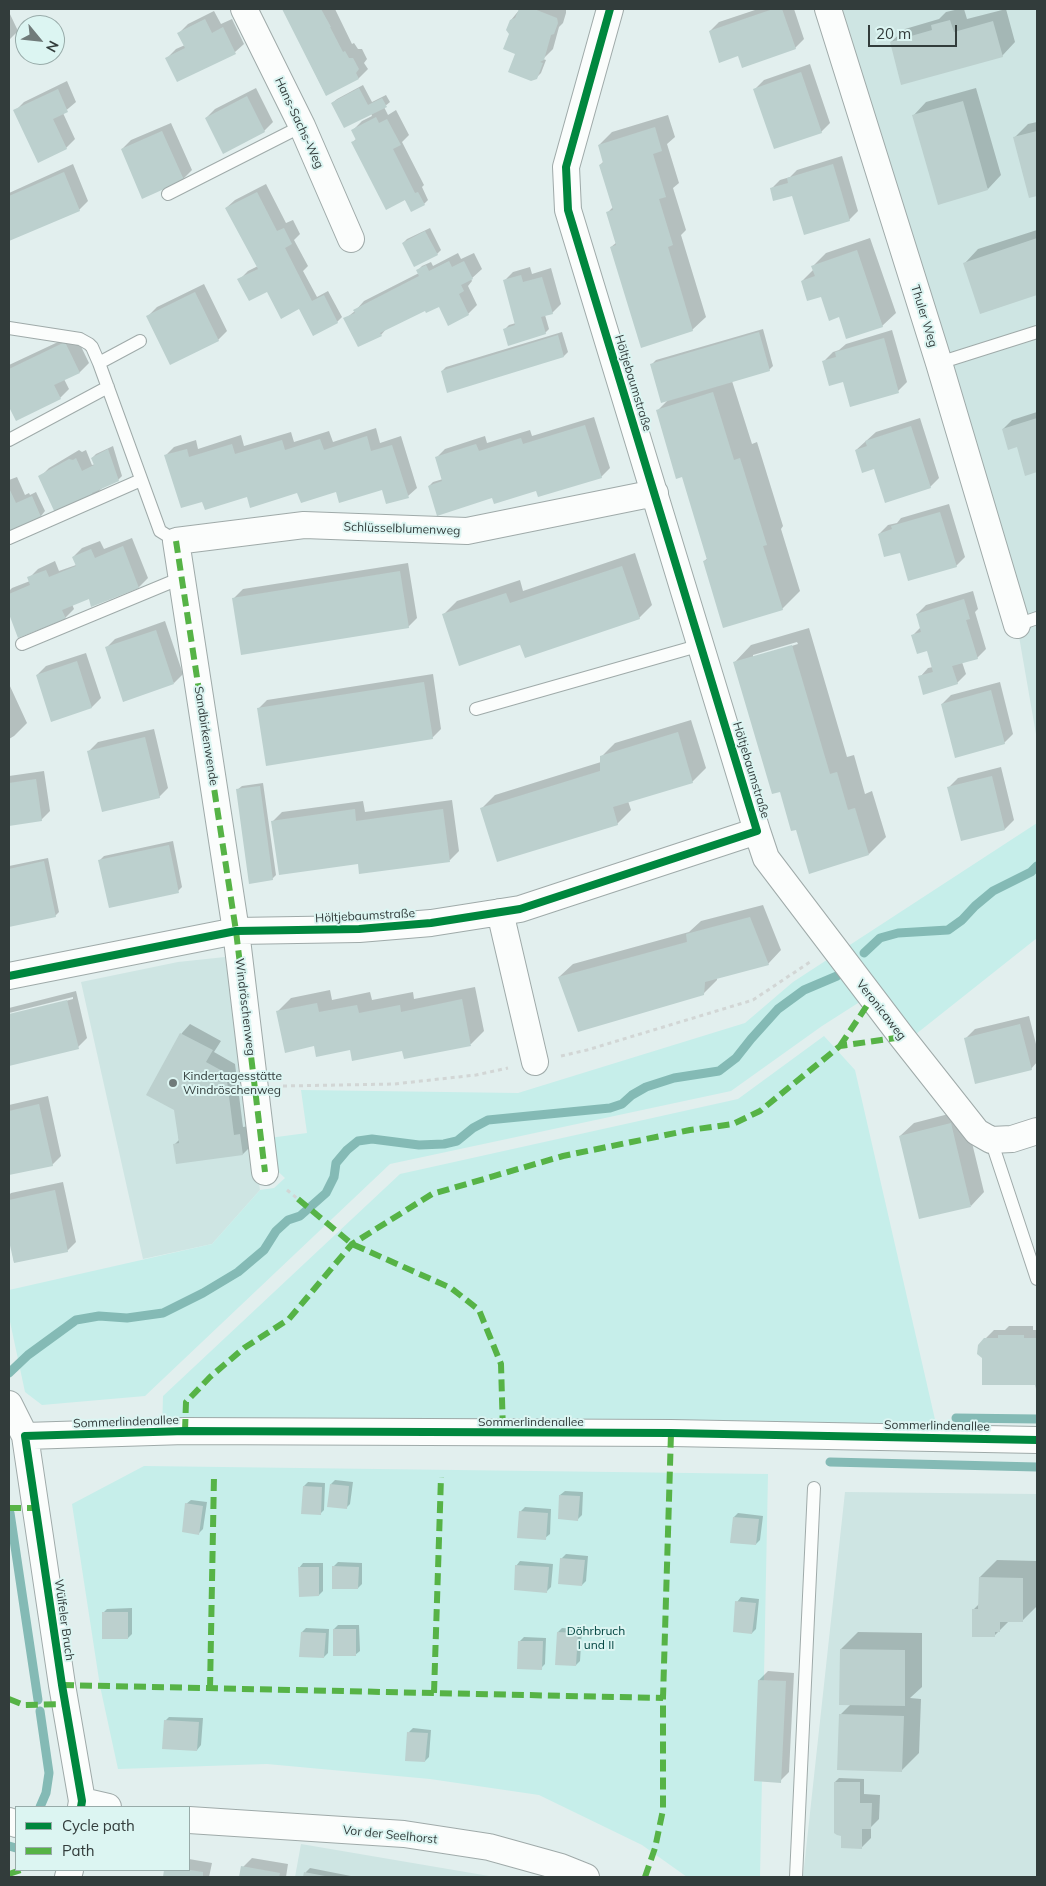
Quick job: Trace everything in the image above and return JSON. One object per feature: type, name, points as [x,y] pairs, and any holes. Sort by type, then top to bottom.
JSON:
[{"type":"street","name":"Hans-Sachs-Weg","points":[[244,9],[302,126],[351,239]]},
{"type":"street","name":"Höltjebaumstraße","points":[[9,976],[236,932],[368,928],[431,923],[520,909],[757,831],[568,210],[566,167],[610,9]]},
{"type":"street","name":"Thuler Weg","points":[[828,9],[939,363],[1027,622]]},
{"type":"street","name":"Schlüsselblumenweg","points":[[176,541],[304,525],[467,531],[655,493]]},
{"type":"street","name":"Sandbirkenwende","points":[[176,541],[236,932]]},
{"type":"street","name":"Veronicaweg","points":[[757,831],[766,858],[833,947],[978,1132],[991,1140]]},
{"type":"street","points":[[500,912],[534,1062]]},
{"type":"street","name":"Windröschenweg","points":[[236,932],[265,1172]]},
{"type":"street","points":[[991,1140],[1012,1139],[1037,1131]]},
{"type":"street","name":"Wülfeler Bruch","points":[[9,1404],[26,1436],[62,1686],[82,1804]]},
{"type":"street","name":"Sommerlindenallee","points":[[26,1436],[185,1431],[671,1433],[1037,1440]]},
{"type":"street","points":[[82,1804],[99,1806]]},
{"type":"street","name":"Vor der Seelhorst","points":[[190,1820],[404,1834],[489,1847],[560,1872],[586,1877]]},
{"type":"lane","points":[[168,194],[302,126]]},
{"type":"lane","points":[[9,328],[80,339],[92,347],[100,363],[160,531],[176,541]]},
{"type":"lane","points":[[939,363],[1037,332]]},
{"type":"lane","points":[[100,363],[140,341]]},
{"type":"lane","points":[[9,440],[108,387]]},
{"type":"lane","points":[[9,538],[141,480]]},
{"type":"lane","points":[[22,644],[181,578]]},
{"type":"lane","points":[[476,709],[701,646]]},
{"type":"lane","points":[[991,1140],[1037,1279]]},
{"type":"lane","points":[[796,1877],[814,1488]]},
{"type":"shaded area","points":[[828,9],[1037,9],[1037,740],[1017,625]]},
{"type":"shaded area","name":"Kindertagesstätte Windröschenweg","points":[[225,957],[260,1190],[212,1244],[143,1259],[81,982],[178,962]]},
{"type":"shaded area","points":[[845,1492],[1037,1494],[1037,1877],[803,1877]]},
{"type":"shaded area","points":[[301,1844],[495,1877],[295,1877]]},
{"type":"green space","points":[[1037,823],[1037,938],[916,1034],[880,989],[822,1026],[731,1091],[390,1164],[145,1396],[42,1405],[25,1392],[9,1317],[9,1290],[212,1244],[260,1190],[274,1188],[285,1178],[270,1164],[269,1138],[307,1133],[301,1090],[518,1093],[745,1023],[793,982]]},
{"type":"green space","points":[[824,1036],[855,1070],[939,1437],[162,1432],[163,1396],[400,1174],[738,1099]]},
{"type":"green space","name":"Döhrbruch I und II","points":[[144,1466],[768,1474],[760,1877],[687,1877],[642,1845],[539,1795],[430,1779],[267,1764],[118,1769],[100,1686],[72,1504]]},
{"type":"building","points":[[282,9],[321,9],[343,52],[345,51],[349,58],[353,58],[359,69],[356,73],[359,79],[326,96]]},
{"type":"building","points":[[519,9],[534,9],[557,18],[558,23],[554,34],[551,35],[544,60],[540,62],[543,63],[537,79],[531,81],[508,72],[515,54],[503,49],[509,34],[506,30],[510,20],[515,18]]},
{"type":"building","points":[[773,9],[782,9],[796,49],[742,68],[738,56],[719,63],[709,31]]},
{"type":"building","points":[[205,19],[212,33],[223,27],[236,54],[177,82],[165,58],[185,48],[177,33]]},
{"type":"building","points":[[950,20],[954,32],[993,21],[1003,57],[901,85],[890,42],[932,30],[931,25]]},
{"type":"building","points":[[801,72],[822,133],[774,149],[753,89]]},
{"type":"building","points":[[359,88],[368,105],[382,98],[387,107],[344,128],[331,103]]},
{"type":"building","points":[[58,89],[68,112],[53,119],[67,149],[38,163],[13,110]]},
{"type":"building","points":[[247,96],[265,132],[223,154],[205,118]]},
{"type":"building","points":[[963,101],[988,190],[938,205],[912,115]]},
{"type":"building","points":[[376,117],[379,123],[387,119],[401,145],[393,149],[415,193],[418,192],[425,205],[411,212],[405,200],[386,210],[351,142],[356,140],[351,130]]},
{"type":"building","points":[[655,127],[662,151],[653,154],[666,197],[659,199],[673,245],[668,247],[693,331],[641,348],[610,247],[616,245],[606,212],[613,210],[599,165],[603,163],[598,145]]},
{"type":"building","points":[[162,131],[184,180],[142,199],[121,149]]},
{"type":"building","points":[[1037,131],[1037,196],[1029,198],[1013,137]]},
{"type":"building","points":[[833,164],[850,221],[804,235],[792,196],[773,201],[770,188],[788,183],[787,178]]},
{"type":"building","points":[[64,172],[80,211],[9,241],[9,196]]},
{"type":"building","points":[[257,192],[277,231],[284,228],[292,244],[285,248],[312,301],[324,295],[338,323],[313,336],[299,309],[281,319],[267,292],[249,301],[237,279],[258,269],[225,208]]},
{"type":"building","points":[[425,231],[438,255],[414,267],[402,243]]},
{"type":"building","points":[[1037,238],[1037,295],[980,314],[963,263]]},
{"type":"building","points":[[857,250],[883,327],[846,339],[839,317],[829,321],[821,297],[807,301],[801,281],[815,276],[811,266]]},
{"type":"building","points":[[449,261],[452,267],[464,261],[473,279],[461,285],[464,291],[459,294],[469,315],[448,326],[439,307],[426,313],[425,311],[380,333],[382,336],[358,347],[343,318],[355,313],[353,310],[419,276],[416,270],[426,265],[429,271]]},
{"type":"building","points":[[521,275],[523,282],[542,277],[553,314],[541,317],[546,334],[508,346],[503,329],[515,325],[503,280]]},
{"type":"building","points":[[195,292],[219,341],[170,365],[146,316]]},
{"type":"building","points":[[759,332],[770,371],[661,403],[650,364]]},
{"type":"building","points":[[558,335],[564,357],[447,393],[441,371]]},
{"type":"building","points":[[884,338],[899,393],[850,407],[843,382],[829,386],[822,361],[836,357],[835,352]]},
{"type":"building","points":[[65,342],[80,373],[54,385],[61,399],[16,421],[9,407],[9,369]]},
{"type":"building","points":[[713,392],[734,460],[740,458],[767,545],[763,546],[783,610],[723,628],[703,561],[707,560],[682,477],[676,479],[656,410]]},
{"type":"building","points":[[1037,418],[1037,472],[1025,476],[1017,447],[1008,450],[1002,429]]},
{"type":"building","points":[[585,425],[602,478],[538,497],[536,491],[494,504],[492,498],[437,516],[428,486],[442,481],[435,457],[476,444],[479,451],[521,438],[523,444]]},
{"type":"building","points":[[911,426],[931,488],[885,503],[874,469],[862,473],[855,450],[867,446],[865,441]]},
{"type":"building","points":[[367,436],[371,451],[392,445],[409,498],[386,504],[382,490],[339,503],[336,492],[301,503],[297,493],[250,508],[247,497],[205,510],[202,502],[181,508],[164,455],[187,449],[189,457],[232,444],[235,454],[282,440],[285,450],[320,439],[324,450]]},
{"type":"building","points":[[108,449],[119,481],[92,493],[94,497],[56,515],[38,476],[69,459],[73,460],[76,458],[82,471],[94,465],[91,458]]},
{"type":"building","points":[[9,488],[16,503],[32,496],[41,517],[9,532]]},
{"type":"building","points":[[940,512],[957,567],[908,581],[900,553],[884,557],[878,534],[892,529],[891,526]]},
{"type":"building","points":[[123,546],[139,588],[91,607],[89,599],[62,610],[66,619],[18,638],[9,614],[9,594],[30,585],[27,577],[46,570],[49,577],[76,566],[72,557],[91,549],[95,558]]},
{"type":"building","points":[[622,566],[640,619],[525,658],[520,645],[459,666],[442,614],[506,593],[510,603]]},
{"type":"building","points":[[400,571],[409,628],[241,655],[232,598]]},
{"type":"building","points":[[964,599],[970,619],[966,620],[978,659],[952,666],[958,684],[923,695],[918,676],[933,672],[927,651],[917,654],[911,635],[921,632],[916,614]]},
{"type":"building","points":[[156,630],[174,684],[123,702],[105,647]]},
{"type":"building","points":[[792,645],[830,774],[837,772],[848,810],[855,808],[869,855],[809,874],[796,830],[791,831],[780,792],[772,794],[733,662]]},
{"type":"building","points":[[77,661],[92,708],[51,722],[36,675]]},
{"type":"building","points":[[424,682],[433,739],[266,766],[257,708]]},
{"type":"building","points":[[991,690],[1005,744],[955,758],[941,704]]},
{"type":"building","points":[[678,732],[693,783],[613,807],[618,825],[497,862],[480,808],[600,771],[600,756]]},
{"type":"building","points":[[145,737],[160,798],[102,812],[87,751]]},
{"type":"building","points":[[992,776],[1005,830],[961,841],[947,787]]},
{"type":"building","points":[[36,779],[42,821],[9,826],[9,783]]},
{"type":"building","points":[[260,786],[273,880],[249,884],[236,789]]},
{"type":"building","points":[[355,809],[356,821],[443,809],[450,862],[359,874],[358,864],[279,875],[271,821]]},
{"type":"building","points":[[169,845],[179,893],[109,908],[98,860]]},
{"type":"building","points":[[44,861],[56,917],[9,927],[9,869]]},
{"type":"building","points":[[750,917],[769,965],[705,982],[704,995],[578,1032],[558,977],[687,942],[686,934]]},
{"type":"building","points":[[462,999],[471,1046],[404,1059],[402,1051],[352,1061],[350,1050],[316,1057],[314,1046],[285,1053],[276,1011],[317,1003],[319,1012],[357,1005],[359,1013],[400,1005],[401,1012]]},
{"type":"building","points":[[67,1000],[79,1049],[9,1066],[9,1014]]},
{"type":"building","points":[[1020,1024],[1032,1070],[975,1084],[964,1038]]},
{"type":"building","points":[[180,1033],[213,1050],[206,1062],[226,1073],[234,1135],[240,1134],[243,1155],[176,1164],[173,1144],[179,1143],[174,1110],[146,1095]]},
{"type":"building","points":[[39,1104],[53,1166],[9,1175],[9,1111]]},
{"type":"building","points":[[951,1123],[971,1207],[919,1219],[899,1136]]},
{"type":"building","points":[[55,1190],[68,1252],[14,1263],[9,1241],[9,1200]]},
{"type":"building","points":[[998,1335],[1024,1335],[1024,1338],[1037,1338],[1037,1389],[1035,1385],[982,1385],[982,1358],[977,1354],[978,1345],[984,1338],[998,1338]]},
{"type":"building","points":[[330,1484],[349,1486],[347,1509],[327,1507]]},
{"type":"building","points":[[303,1486],[322,1487],[321,1515],[301,1514]]},
{"type":"building","points":[[559,1495],[580,1496],[578,1521],[558,1519]]},
{"type":"building","points":[[185,1503],[203,1506],[199,1535],[182,1532]]},
{"type":"building","points":[[519,1511],[548,1513],[546,1540],[517,1538]]},
{"type":"building","points":[[733,1517],[759,1519],[756,1545],[730,1543]]},
{"type":"building","points":[[560,1558],[585,1560],[582,1586],[558,1584]]},
{"type":"building","points":[[515,1565],[549,1567],[547,1593],[514,1590]]},
{"type":"building","points":[[332,1566],[359,1567],[358,1589],[332,1589]]},
{"type":"building","points":[[298,1567],[319,1567],[319,1596],[299,1597]]},
{"type":"building","points":[[979,1577],[1023,1578],[1023,1622],[1000,1622],[1000,1632],[995,1632],[995,1637],[972,1637],[972,1609],[978,1609]]},
{"type":"building","points":[[735,1601],[756,1603],[752,1634],[733,1632]]},
{"type":"building","points":[[102,1612],[128,1612],[128,1639],[102,1639]]},
{"type":"building","points":[[333,1629],[356,1629],[356,1656],[333,1656]]},
{"type":"building","points":[[301,1632],[326,1633],[324,1658],[299,1657]]},
{"type":"building","points":[[557,1632],[578,1633],[576,1666],[555,1665]]},
{"type":"building","points":[[518,1641],[543,1641],[542,1670],[517,1669]]},
{"type":"building","points":[[840,1649],[905,1650],[905,1706],[839,1705]]},
{"type":"building","points":[[758,1680],[786,1681],[781,1783],[754,1781]]},
{"type":"building","points":[[839,1714],[904,1716],[902,1772],[837,1770]]},
{"type":"building","points":[[164,1720],[199,1722],[197,1751],[162,1749]]},
{"type":"building","points":[[407,1732],[428,1733],[425,1762],[405,1761]]},
{"type":"building","points":[[834,1782],[860,1782],[860,1803],[872,1803],[871,1829],[862,1829],[862,1849],[841,1848],[841,1836],[834,1833]]},
{"type":"building","points":[[241,1866],[280,1873],[279,1877],[239,1877]]},
{"type":"building","points":[[190,1870],[203,1872],[203,1877],[163,1877],[164,1871]]},
{"type":"building","points":[[304,1872],[325,1876],[325,1877],[303,1877]]},
{"type":"waterway","points":[[864,953],[880,938],[898,933],[948,930],[962,920],[993,891],[1031,872],[1037,866]]},
{"type":"waterway","points":[[9,1373],[28,1355],[76,1320],[99,1316],[127,1318],[163,1313],[203,1293],[238,1272],[264,1250],[276,1231],[288,1220],[300,1216],[326,1193],[334,1177],[336,1163],[358,1141],[372,1139],[419,1145],[444,1144],[457,1141],[473,1128],[488,1120],[610,1108],[622,1104],[632,1095],[646,1087],[674,1078],[719,1071],[736,1058],[778,1009],[804,990],[837,976]]},
{"type":"waterway","points":[[956,1418],[1037,1419]]},
{"type":"waterway","points":[[830,1462],[1037,1467]]},
{"type":"waterway","points":[[10,1513],[38,1700]]},
{"type":"waterway","points":[[40,1711],[49,1773],[46,1793],[40,1806]]},
{"type":"waterway","points":[[9,1846],[15,1848]]},
{"type":"marked path","points":[[176,541],[236,931],[265,1172]]},
{"type":"marked path","points":[[840,1046],[872,998]]},
{"type":"marked path","points":[[185,1431],[186,1402],[210,1377],[244,1348],[289,1319],[352,1244],[432,1194],[563,1156],[690,1130],[733,1124],[760,1111],[840,1046],[902,1037]]},
{"type":"marked path","points":[[298,1199],[352,1244],[451,1288],[479,1310],[501,1364],[503,1433]]},
{"type":"marked path","points":[[645,1877],[655,1848],[663,1810],[663,1698],[671,1433]]},
{"type":"marked path","points":[[210,1689],[214,1476]]},
{"type":"marked path","points":[[434,1693],[441,1477]]},
{"type":"marked path","points":[[9,1508],[36,1508]]},
{"type":"marked path","points":[[62,1685],[663,1698]]},
{"type":"marked path","points":[[9,1699],[24,1705],[65,1704]]},
{"type":"marked path","points":[[9,1874],[18,1871]]},
{"type":"cycle path","points":[[9,976],[236,931],[359,929],[431,923],[520,909],[757,831],[568,210],[566,167],[610,9]]},
{"type":"cycle path","points":[[81,1806],[82,1801],[62,1685],[25,1436],[185,1431],[671,1433],[1037,1440]]},
{"type":"place","name":"Kindertagesstätte Windröschenweg","points":[[173,1083]]}]
